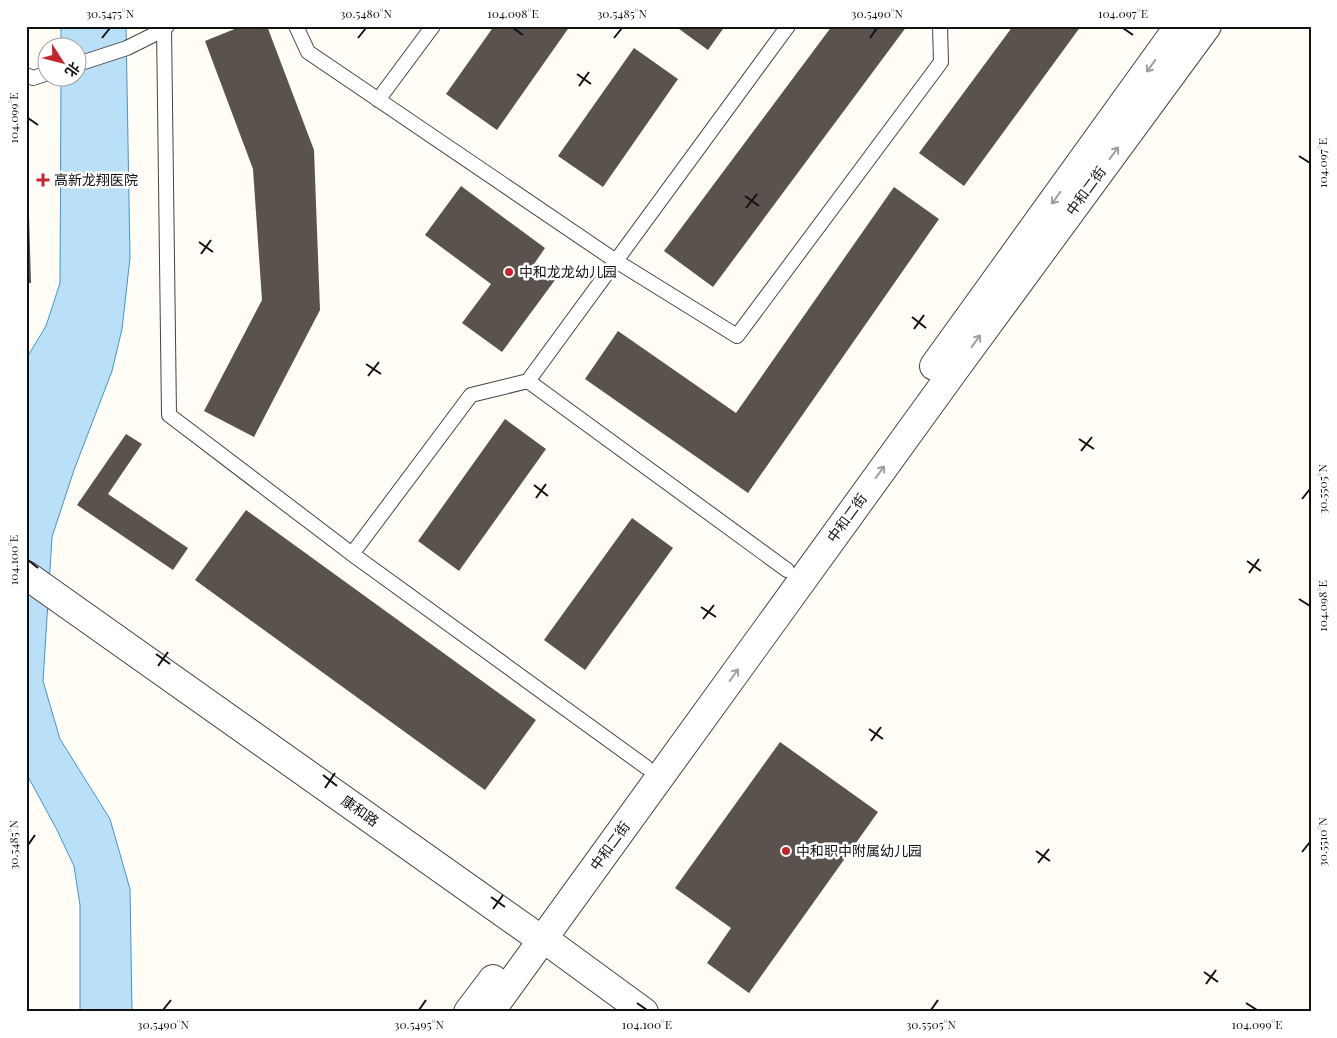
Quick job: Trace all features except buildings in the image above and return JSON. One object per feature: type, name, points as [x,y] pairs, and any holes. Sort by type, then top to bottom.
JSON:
[{"type":"street","name":"中和二街","points":[[490,1012],[535,935],[646,767],[1179,26]]},
{"type":"street","name":"中和二街","points":[[468,1012],[535,935],[1207,26]]},
{"type":"street","name":"康和路","points":[[26,575],[535,935],[551,944],[644,1012]]},
{"type":"lane","points":[[296,26],[308,52],[616,261],[737,336],[941,62],[940,26]]},
{"type":"lane","points":[[378,100],[433,26]]},
{"type":"lane","points":[[352,554],[471,395],[528,381],[788,26]]},
{"type":"lane","points":[[88,61],[127,48],[164,28],[169,416],[352,554],[646,767]]},
{"type":"lane","points":[[528,381],[786,570]]},
{"type":"water","points":[[61,26],[126,26],[130,258],[122,329],[112,371],[74,470],[52,537],[43,681],[60,739],[110,819],[130,889],[132,1012],[80,1012],[80,905],[74,866],[26,773],[26,359],[46,326],[60,283],[61,88],[88,88],[88,38],[61,38]]},
{"type":"place","name":"高新龙翔医院","points":[[43,180]]},
{"type":"place","name":"中和龙龙幼儿园","points":[[509,272]]},
{"type":"place","name":"中和职中附属幼儿园","points":[[786,851]]}]
